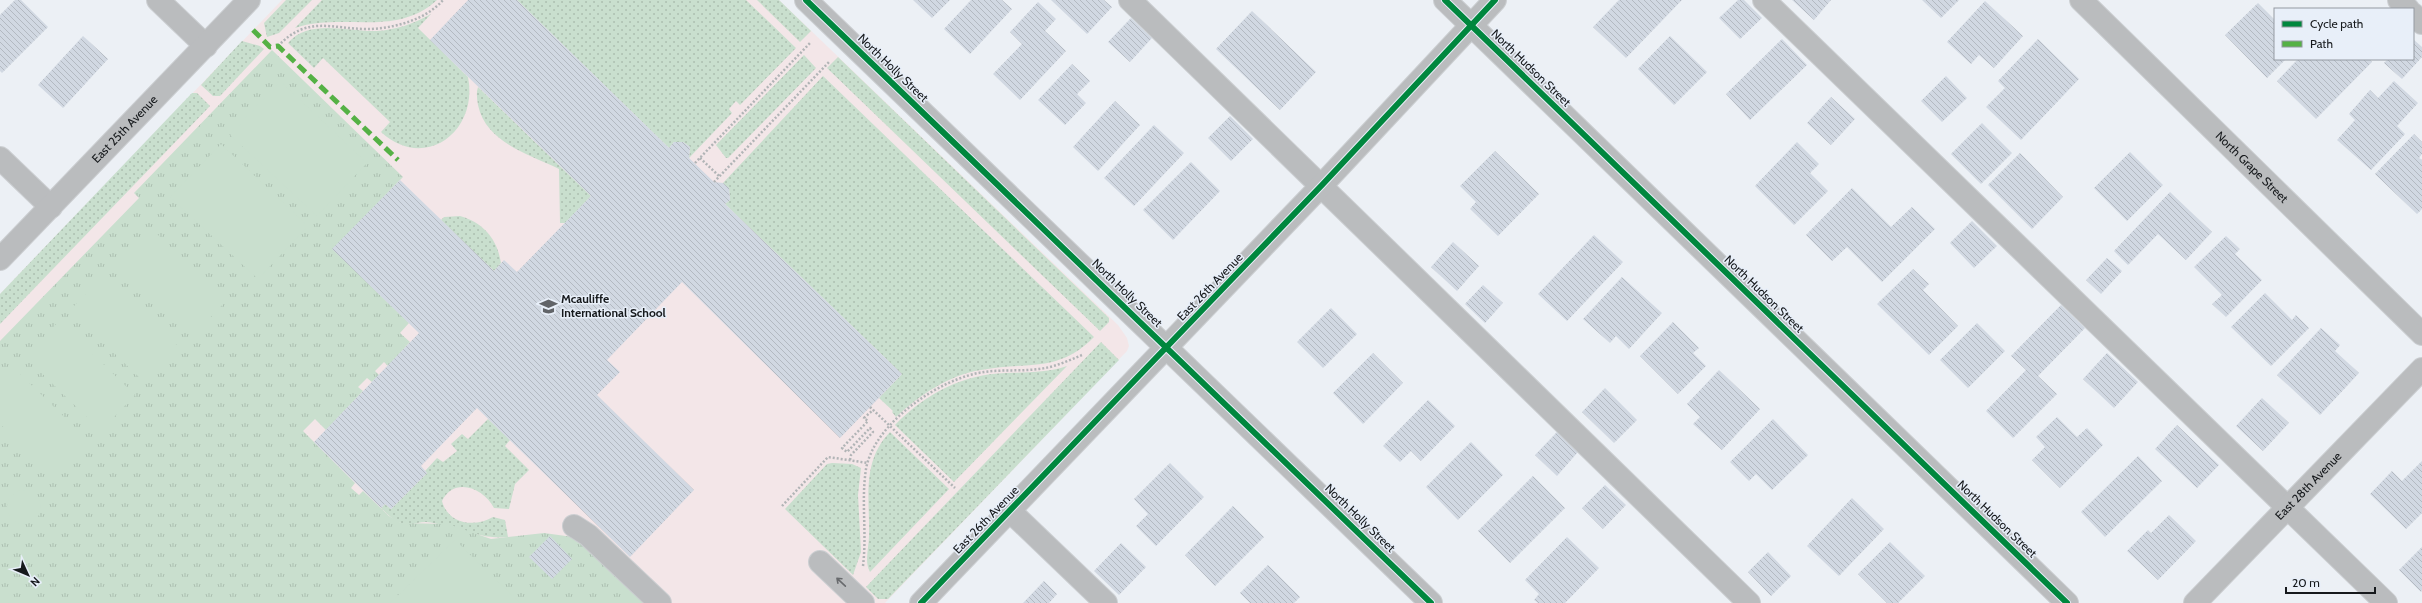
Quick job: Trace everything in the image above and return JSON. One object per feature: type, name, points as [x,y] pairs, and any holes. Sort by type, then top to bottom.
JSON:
[{"type":"street","points":[[158,0],[206,46]]},
{"type":"street","name":"East 25th Avenue","points":[[0,259],[249,0]]},
{"type":"street","name":"North Holly Street","points":[[806,0],[1431,603]]},
{"type":"street","points":[[1130,0],[1322,185],[1749,603]]},
{"type":"street","name":"North Hudson Street","points":[[1445,0],[2067,603]]},
{"type":"street","name":"East 26th Avenue","points":[[921,603],[1322,185],[1495,0]]},
{"type":"street","points":[[1764,0],[2386,603]]},
{"type":"street","name":"North Grape Street","points":[[2081,0],[2422,334]]},
{"type":"street","points":[[2399,0],[2407,8]]},
{"type":"street","points":[[2414,15],[2422,23]]},
{"type":"street","points":[[0,158],[50,207]]},
{"type":"street","name":"East 28th Avenue","points":[[2195,603],[2422,369]]},
{"type":"street","points":[[1010,511],[1106,603]]},
{"type":"street","points":[[574,526],[588,535],[660,603]]},
{"type":"street","points":[[820,562],[863,603]]},
{"type":"path","points":[[278,46],[292,32],[312,27],[335,25],[367,29],[406,22],[432,10],[443,0]]},
{"type":"path","points":[[695,163],[812,40]]},
{"type":"path","points":[[714,182],[831,59]]},
{"type":"path","points":[[700,158],[719,176]]},
{"type":"path","points":[[863,571],[865,544],[863,502],[868,463],[871,453],[880,438],[890,426],[928,394],[969,375],[994,371],[1045,368],[1082,356]]},
{"type":"path","points":[[850,460],[850,455],[873,432],[870,428],[847,452],[842,448],[868,421],[864,418],[871,408],[954,488]]},
{"type":"path","points":[[782,506],[828,457],[868,463]]},
{"type":"shaded area","name":"Mcauliffe International School","points":[[282,0],[779,0],[1118,325],[1127,338],[1129,346],[1127,351],[885,603],[0,603],[0,294]]},
{"type":"green space","points":[[286,0],[312,0],[279,33],[267,37],[264,23]]},
{"type":"green space","points":[[322,0],[437,0],[421,11],[404,18],[369,22],[332,22],[295,28]]},
{"type":"green space","points":[[517,0],[746,0],[796,48],[740,105],[736,101],[729,109],[732,113],[689,158],[690,147],[683,142],[674,142],[669,148]]},
{"type":"green space","points":[[757,0],[779,0],[811,31],[800,42]]},
{"type":"green space","points":[[431,14],[418,28],[468,77],[469,97],[465,114],[457,129],[445,140],[430,147],[414,148],[398,143],[381,132],[390,122],[323,58],[314,68],[288,43],[297,35],[318,28],[376,31],[404,26]]},
{"type":"green space","points":[[242,41],[260,46],[264,49],[220,96],[213,96],[201,85]]},
{"type":"green space","points":[[272,50],[403,177],[333,249],[409,323],[400,333],[410,342],[388,366],[384,362],[375,371],[379,375],[372,382],[367,378],[358,387],[363,391],[326,430],[315,419],[303,431],[355,483],[351,488],[359,495],[363,491],[389,516],[401,523],[448,524],[491,539],[544,533],[573,537],[648,603],[0,603],[0,341],[139,198],[134,193]]},
{"type":"green space","points":[[804,55],[816,68],[728,158],[726,158],[716,145]]},
{"type":"green space","points":[[838,57],[1109,318],[1109,322],[1100,331],[827,68]]},
{"type":"green space","points":[[823,76],[1094,337],[1081,349],[1054,361],[1041,364],[981,370],[958,376],[946,381],[925,394],[896,417],[892,412],[893,411],[879,398],[902,374],[725,204],[730,200],[729,189],[723,183]]},
{"type":"green space","points":[[280,81],[367,163],[317,216],[230,135]]},
{"type":"green space","points":[[478,87],[591,196],[565,223],[560,223],[559,169],[510,146],[490,129],[483,118],[478,105]]},
{"type":"green space","points":[[192,93],[197,93],[210,106],[0,324],[0,294]]},
{"type":"green space","points":[[221,144],[308,226],[258,279],[170,197]]},
{"type":"green space","points":[[460,216],[476,223],[493,239],[501,263],[494,271],[441,220],[444,217]]},
{"type":"green space","points":[[150,227],[226,301],[192,337],[115,263]]},
{"type":"green space","points":[[104,275],[180,348],[146,384],[70,310]]},
{"type":"green space","points":[[59,321],[135,395],[101,431],[25,357]]},
{"type":"green space","points":[[1101,342],[1119,360],[888,599],[878,599],[866,587]]},
{"type":"green space","points":[[1067,366],[954,482],[895,425],[932,395],[960,382],[990,374],[1045,371]]},
{"type":"green space","points":[[14,368],[90,442],[55,477],[0,424],[0,383]]},
{"type":"green space","points":[[488,419],[510,440],[505,446],[529,470],[515,484],[509,509],[494,508],[483,495],[476,490],[461,487],[447,493],[442,501],[445,509],[450,515],[463,522],[478,522],[493,517],[505,520],[508,537],[487,536],[426,522],[404,524],[393,519],[381,508],[385,504],[391,509],[427,473],[425,471],[437,458],[443,462],[457,451],[451,444],[462,434],[468,439]]},
{"type":"green space","points":[[890,432],[949,489],[870,572],[867,564],[869,536],[869,481],[875,456],[881,444]]},
{"type":"green space","points":[[827,464],[852,464],[861,468],[858,495],[861,552],[853,575],[785,509]]},
{"type":"green space","points":[[21,490],[27,490],[31,491],[38,497],[41,507],[40,514],[34,521],[27,524],[21,524],[17,523],[10,517],[7,510],[7,504],[8,500],[14,493]]},
{"type":"green space","points":[[455,540],[520,603],[390,603]]},
{"type":"building","points":[[15,0],[21,0],[48,27],[2,73],[0,71],[0,15]]},
{"type":"building","points":[[468,0],[517,0],[669,148],[674,142],[683,142],[690,147],[689,158],[714,182],[723,183],[729,188],[730,200],[725,204],[902,374],[840,438],[682,282],[607,360],[620,372],[597,395],[694,490],[630,557],[477,408],[421,466],[427,473],[391,509],[385,504],[381,508],[314,442],[419,333],[332,249],[400,180],[494,271],[504,260],[517,272],[591,196],[430,40]]},
{"type":"building","points":[[913,0],[950,0],[932,18]]},
{"type":"building","points":[[971,0],[1002,0],[1012,9],[970,54],[944,29]]},
{"type":"building","points":[[1051,0],[1104,0],[1112,7],[1087,34]]},
{"type":"building","points":[[1619,0],[1682,0],[1626,58],[1593,27]]},
{"type":"building","points":[[1738,0],[1744,0],[1762,18],[1740,39],[1719,18]]},
{"type":"building","points":[[1792,0],[1831,0],[1814,20]]},
{"type":"building","points":[[1922,0],[1959,0],[1941,18]]},
{"type":"building","points":[[1985,1],[2023,36],[1994,68],[1979,55],[1971,64],[1947,42]]},
{"type":"building","points":[[1038,2],[1056,19],[1045,31],[1066,51],[1020,100],[993,74],[1022,44],[1010,32]]},
{"type":"building","points":[[2258,3],[2274,19],[2274,60],[2285,60],[2267,78],[2225,35]]},
{"type":"building","points":[[1252,11],[1316,72],[1280,110],[1216,49]]},
{"type":"building","points":[[1131,18],[1152,38],[1130,62],[1108,42]]},
{"type":"building","points":[[83,36],[108,59],[63,108],[38,85]]},
{"type":"building","points":[[1670,36],[1707,72],[1674,105],[1638,69]]},
{"type":"building","points":[[1782,39],[1807,65],[1750,120],[1726,94]]},
{"type":"building","points":[[2038,39],[2079,79],[2021,140],[1986,107],[2005,88],[1998,81]]},
{"type":"building","points":[[2414,40],[2422,47],[2422,57],[2402,79],[2384,63],[2387,60],[2414,60]]},
{"type":"building","points":[[2297,60],[2370,60],[2372,62],[2316,119],[2277,81]]},
{"type":"building","points":[[1072,64],[1090,81],[1077,94],[1086,103],[1065,125],[1038,100]]},
{"type":"building","points":[[1946,76],[1967,98],[1942,122],[1921,101]]},
{"type":"building","points":[[2394,81],[2418,103],[2397,126],[2405,134],[2371,170],[2337,140],[2355,120],[2349,114],[2370,90],[2378,98]]},
{"type":"building","points":[[1831,97],[1855,119],[1831,145],[1807,123]]},
{"type":"building","points":[[1115,101],[1140,125],[1098,171],[1073,147]]},
{"type":"building","points":[[1230,116],[1253,139],[1231,161],[1208,138]]},
{"type":"building","points":[[1982,123],[2012,153],[1981,184],[1951,154]]},
{"type":"building","points":[[1154,125],[1184,153],[1134,206],[1104,178]]},
{"type":"building","points":[[2414,134],[2422,142],[2422,154],[2419,158],[2422,160],[2422,209],[2417,214],[2375,174]]},
{"type":"building","points":[[1797,142],[1819,164],[1810,173],[1828,191],[1794,225],[1755,186]]},
{"type":"building","points":[[1495,151],[1539,194],[1498,236],[1470,209],[1476,202],[1460,186]]},
{"type":"building","points":[[2130,152],[2163,185],[2127,221],[2094,188]]},
{"type":"building","points":[[2020,153],[2063,197],[2032,229],[1988,185]]},
{"type":"building","points":[[1191,162],[1220,191],[1173,240],[1143,210]]},
{"type":"building","points":[[1852,188],[1891,227],[1912,207],[1935,229],[1882,282],[1847,247],[1832,261],[1806,235]]},
{"type":"building","points":[[2170,192],[2212,232],[2186,260],[2158,234],[2128,265],[2114,251]]},
{"type":"building","points":[[1972,221],[1997,246],[1974,268],[1950,243]]},
{"type":"building","points":[[1594,235],[1623,262],[1567,321],[1538,294]]},
{"type":"building","points":[[2226,236],[2240,249],[2235,254],[2262,280],[2226,317],[2212,304],[2222,295],[2194,267]]},
{"type":"building","points":[[1453,242],[1479,266],[1457,291],[1431,267]]},
{"type":"building","points":[[2107,258],[2122,271],[2101,294],[2086,280]]},
{"type":"building","points":[[1913,269],[1929,284],[1923,290],[1958,326],[1929,355],[1877,304]]},
{"type":"building","points":[[1622,277],[1662,313],[1629,349],[1616,336],[1610,343],[1583,319]]},
{"type":"building","points":[[1483,285],[1503,303],[1485,323],[1465,304]]},
{"type":"building","points":[[2265,293],[2292,320],[2296,315],[2309,328],[2271,366],[2231,327]]},
{"type":"building","points":[[2061,305],[2085,328],[2038,376],[2057,394],[2013,438],[1986,411],[2026,370],[2011,356]]},
{"type":"building","points":[[1331,308],[1357,334],[1323,368],[1297,342]]},
{"type":"building","points":[[1673,322],[1699,348],[1693,353],[1706,366],[1678,394],[1640,356]]},
{"type":"building","points":[[1977,323],[2005,351],[1968,388],[1940,360]]},
{"type":"building","points":[[2321,328],[2340,345],[2335,351],[2359,373],[2320,415],[2277,375]]},
{"type":"building","points":[[1373,353],[1403,383],[1363,424],[1333,393]]},
{"type":"building","points":[[2107,353],[2138,382],[2114,408],[2083,379]]},
{"type":"building","points":[[1719,370],[1760,409],[1722,450],[1693,424],[1700,417],[1687,404]]},
{"type":"building","points":[[1605,388],[1637,420],[1614,443],[1582,412]]},
{"type":"building","points":[[2262,398],[2289,423],[2263,451],[2236,426]]},
{"type":"building","points":[[1428,400],[1455,426],[1421,461],[1411,451],[1400,462],[1383,446]]},
{"type":"building","points":[[2057,417],[2077,437],[2087,428],[2103,445],[2060,488],[2032,460],[2045,447],[2036,437]]},
{"type":"building","points":[[1773,419],[1808,455],[1772,490],[1756,474],[1749,481],[1730,462]]},
{"type":"building","points":[[2177,425],[2219,465],[2197,488],[2155,449]]},
{"type":"building","points":[[1557,432],[1578,452],[1557,476],[1535,455]]},
{"type":"building","points":[[1471,442],[1503,475],[1458,520],[1426,487]]},
{"type":"building","points":[[2138,456],[2162,481],[2105,537],[2081,512]]},
{"type":"building","points":[[2422,461],[2422,513],[2406,529],[2370,494],[2392,471],[2402,481]]},
{"type":"building","points":[[1170,463],[1204,497],[1156,546],[1136,526],[1148,514],[1134,499]]},
{"type":"building","points":[[1533,476],[1565,508],[1510,563],[1478,531]]},
{"type":"building","points":[[1605,485],[1626,505],[1603,529],[1582,508]]},
{"type":"building","points":[[1852,498],[1884,529],[1839,576],[1807,546]]},
{"type":"building","points":[[1233,506],[1264,537],[1215,586],[1185,555]]},
{"type":"building","points":[[2169,515],[2196,541],[2158,580],[2127,551],[2148,530],[2151,533]]},
{"type":"building","points":[[550,536],[572,559],[552,579],[529,557]]},
{"type":"building","points":[[1567,537],[1599,568],[1565,603],[1538,603],[1534,600],[1539,594],[1525,580]]},
{"type":"building","points":[[1890,542],[1925,576],[1898,603],[1887,603],[1858,574]]},
{"type":"building","points":[[1121,543],[1146,567],[1119,595],[1094,571]]},
{"type":"building","points":[[2422,547],[2422,590],[2421,592],[2399,570]]},
{"type":"building","points":[[1768,552],[1791,576],[1771,596],[1748,572]]},
{"type":"building","points":[[1268,565],[1300,597],[1294,603],[1250,603],[1240,593]]},
{"type":"building","points":[[1044,581],[1057,594],[1049,603],[1023,603]]},
{"type":"marked path","points":[[253,30],[270,47],[278,46],[398,160]]},
{"type":"cycle path","points":[[806,0],[1431,603]]},
{"type":"cycle path","points":[[1445,0],[2067,603]]},
{"type":"cycle path","points":[[921,603],[1322,185],[1495,0]]},
{"type":"place","name":"Mcauliffe International School","points":[[548,306]]}]
